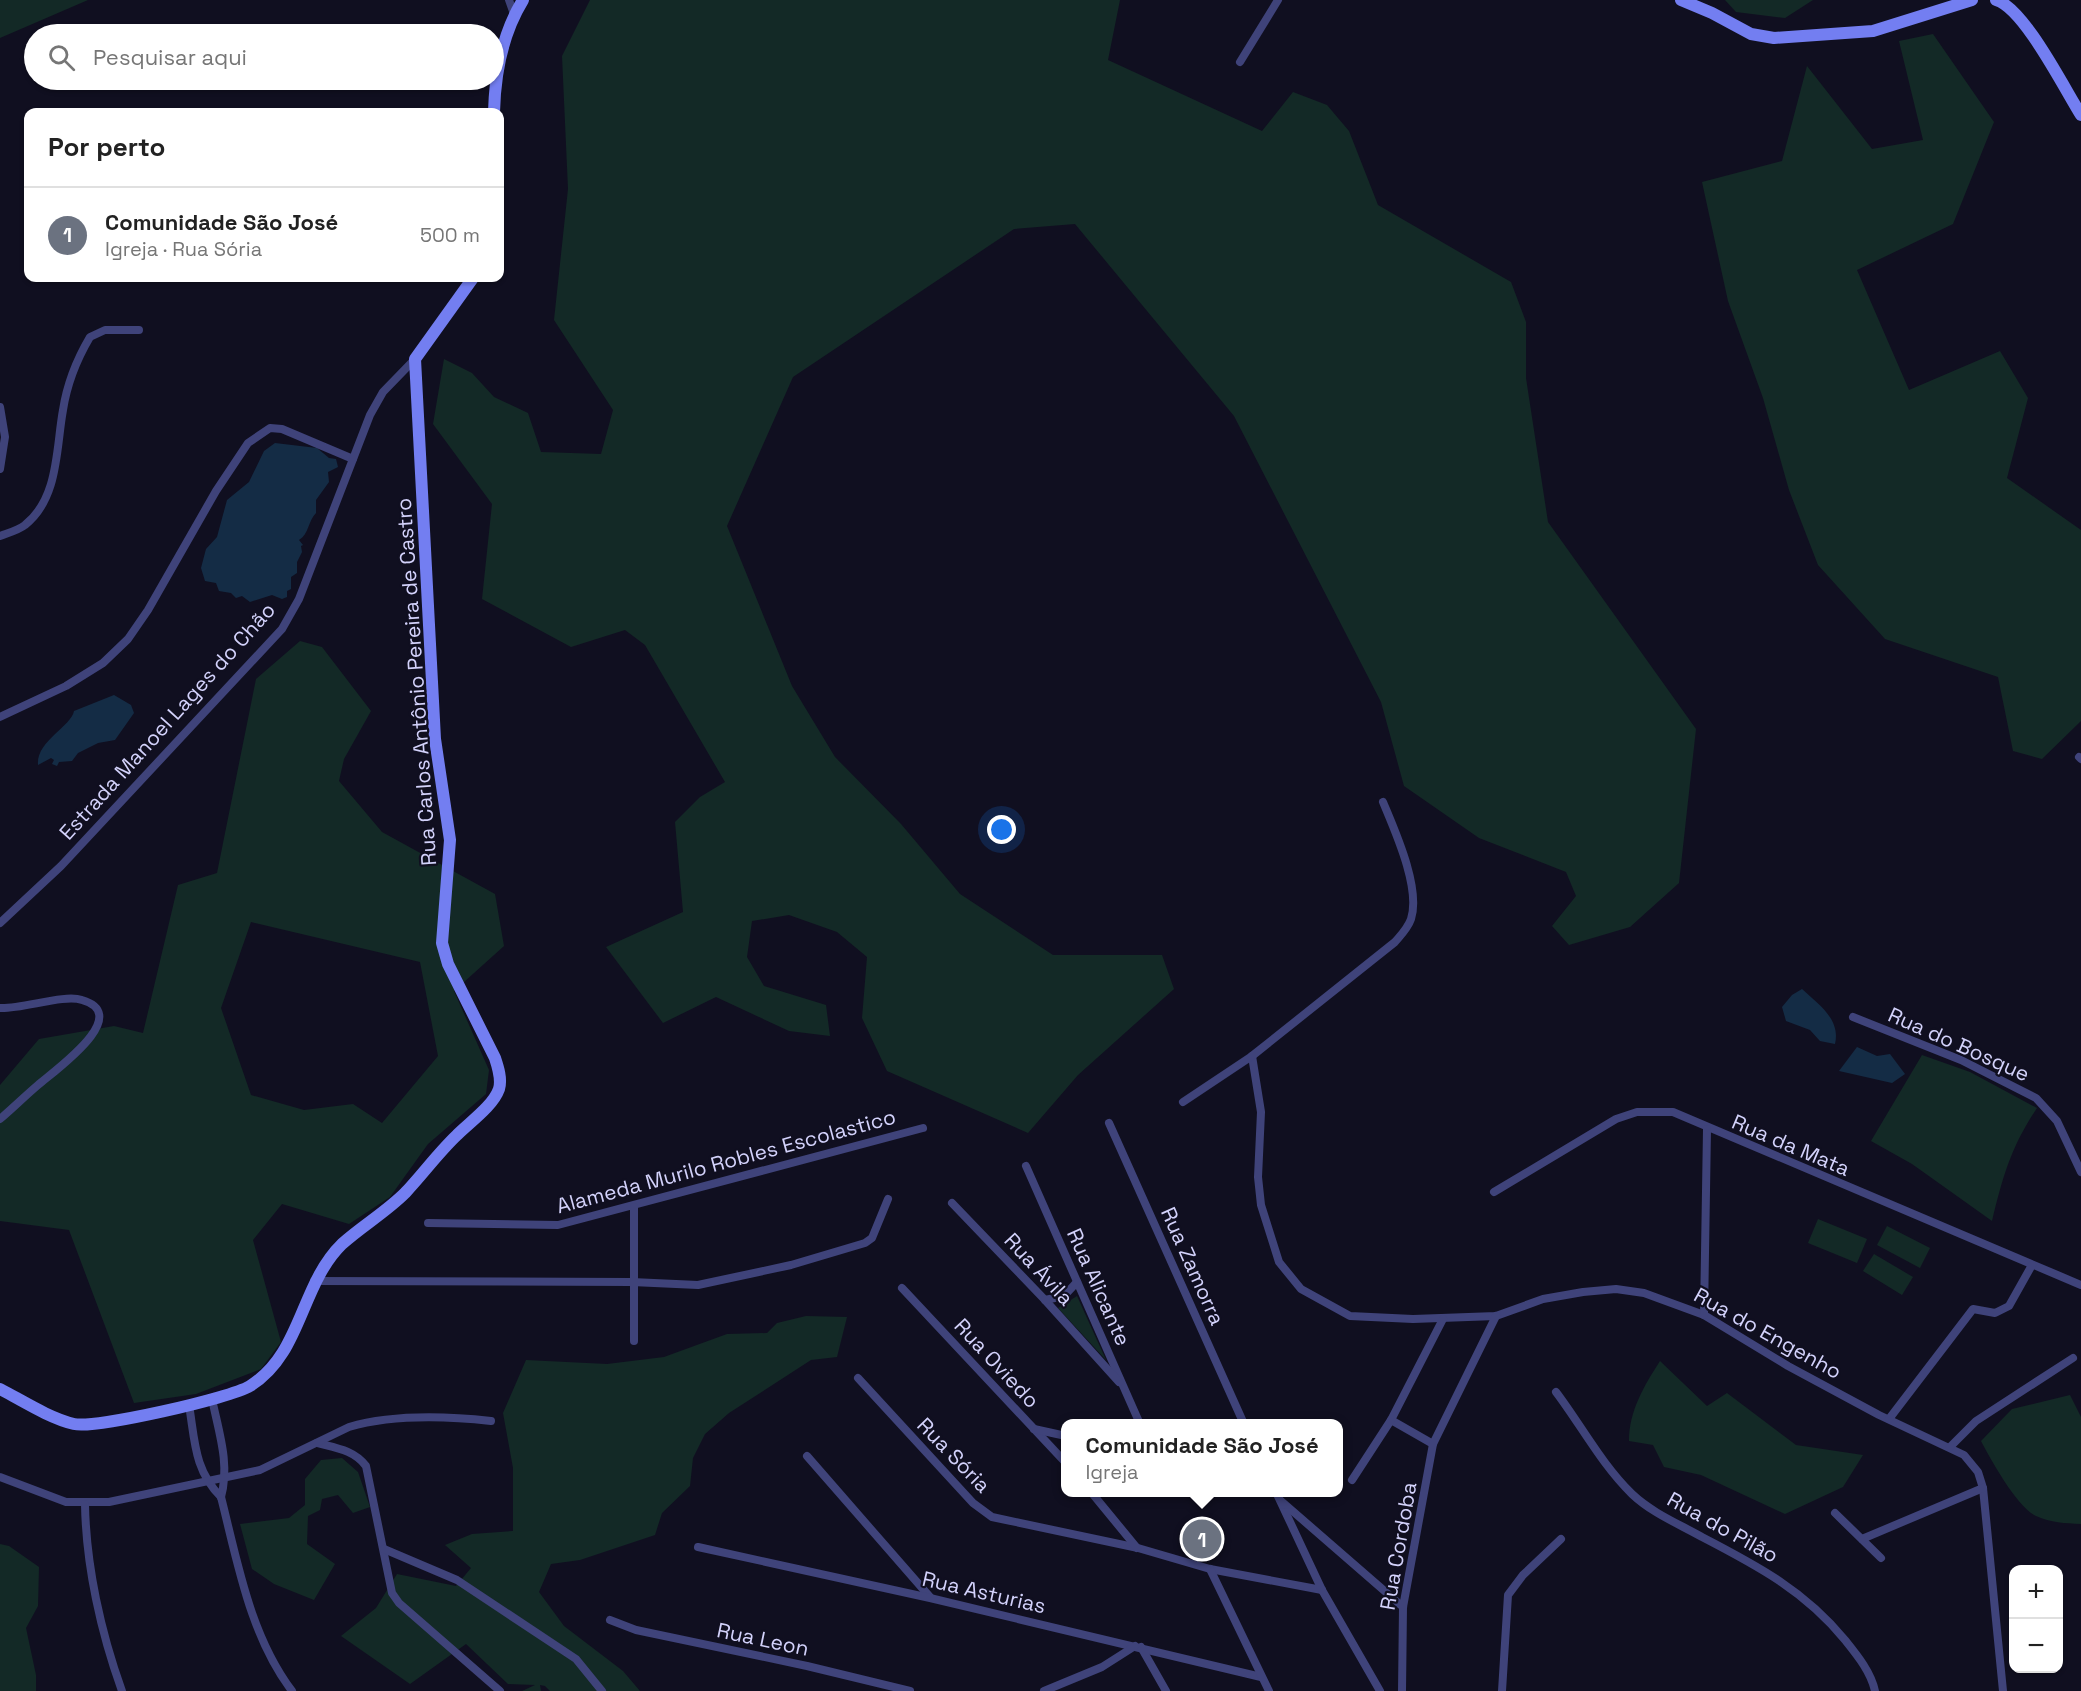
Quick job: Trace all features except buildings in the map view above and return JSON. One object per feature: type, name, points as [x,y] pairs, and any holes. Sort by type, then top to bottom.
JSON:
[{"type":"street","points":[[509,0],[514,14]]},
{"type":"street","points":[[504,42],[514,14],[523,0]]},
{"type":"street","points":[[1240,62],[1278,0]]},
{"type":"street","points":[[1681,0],[1712,13],[1751,34],[1774,38],[1873,31],[1972,0]]},
{"type":"street","points":[[1996,0],[2005,3],[2021,18],[2081,114]]},
{"type":"street","points":[[494,90],[494,108]]},
{"type":"street","name":"Estrada Manoel Lages do Chão","points":[[0,923],[61,866],[282,629],[299,599],[370,415],[383,393],[415,359],[470,282]]},
{"type":"street","points":[[0,536],[25,526],[47,495],[58,460],[63,410],[69,384],[90,337],[105,330],[139,330]]},
{"type":"street","name":"Rua Carlos Antônio Pereira de Castro","points":[[0,1389],[66,1421],[81,1425],[189,1405],[248,1388],[264,1376],[281,1358],[314,1281],[328,1258],[405,1193],[445,1147],[492,1101],[499,1088],[500,1073],[495,1058],[448,964],[442,944],[450,840],[435,739],[415,359]]},
{"type":"street","points":[[0,407],[5,437],[0,469]]},
{"type":"street","points":[[0,717],[66,686],[103,663],[128,639],[148,610],[216,491],[248,443],[258,434],[270,428],[282,429],[353,459]]},
{"type":"street","points":[[1183,1102],[1252,1056],[1395,942],[1406,930],[1412,909],[1408,871],[1383,802]]},
{"type":"street","points":[[0,1008],[28,1007],[72,998],[90,1003],[97,1008],[99,1016],[97,1027],[80,1050],[0,1119]]},
{"type":"street","name":"Rua do Bosque","points":[[1853,1017],[1961,1060],[2036,1098],[2057,1121],[2078,1160],[2081,1172]]},
{"type":"street","name":"Rua do Engenho","points":[[1252,1056],[1261,1112],[1258,1177],[1261,1205],[1279,1262],[1301,1289],[1350,1316],[1443,1319],[1496,1316],[1543,1299],[1582,1292],[1616,1289],[1644,1293],[1704,1315],[1788,1366],[1950,1448],[1973,1463],[1983,1488],[2003,1691]]},
{"type":"street","name":"Rua da Mata","points":[[1494,1192],[1596,1129],[1637,1112],[1673,1112],[1707,1129],[2081,1285]]},
{"type":"street","name":"Rua Zamorra","points":[[1109,1123],[1242,1419]]},
{"type":"street","name":"Alameda Murilo Robles Escolastico","points":[[428,1223],[547,1227],[634,1207],[923,1128]]},
{"type":"street","points":[[1704,1315],[1707,1129]]},
{"type":"street","name":"Rua Alicante","points":[[1026,1166],[1138,1419]]},
{"type":"street","points":[[314,1281],[710,1284],[865,1243],[873,1238],[888,1199]]},
{"type":"street","name":"Rua Ávila","points":[[952,1203],[1045,1300],[1123,1387]]},
{"type":"street","points":[[634,1207],[632,1282],[634,1341]]},
{"type":"street","points":[[1889,1419],[1973,1309],[1995,1313],[2009,1306],[2032,1265]]},
{"type":"street","points":[[1045,1300],[1064,1296],[1077,1282]]},
{"type":"street","name":"Rua Oviedo","points":[[902,1288],[1061,1459]]},
{"type":"street","name":"Rua Cordoba","points":[[1402,1691],[1403,1607],[1433,1444],[1496,1316]]},
{"type":"street","points":[[1352,1480],[1391,1420],[1443,1319]]},
{"type":"street","points":[[1950,1448],[1976,1421],[2073,1358]]},
{"type":"street","name":"Rua Sória","points":[[858,1378],[973,1503],[992,1517],[1138,1548],[1210,1569],[1322,1590]]},
{"type":"street","name":"Rua do Pilão","points":[[1556,1392],[1613,1472],[1633,1495],[1656,1512],[1764,1569],[1790,1586],[1819,1612],[1856,1654],[1870,1677],[1875,1691]]},
{"type":"street","points":[[212,1399],[226,1477],[221,1497]]},
{"type":"street","points":[[189,1405],[197,1455],[206,1482],[221,1497],[261,1640],[274,1668],[292,1691]]},
{"type":"street","points":[[0,1477],[66,1502],[85,1504],[109,1502],[273,1466],[350,1427],[382,1420],[444,1418],[491,1421]]},
{"type":"street","points":[[1391,1420],[1433,1444]]},
{"type":"street","points":[[1034,1429],[1061,1435]]},
{"type":"street","points":[[317,1443],[359,1456],[366,1466],[384,1549],[388,1582],[399,1603],[500,1691]]},
{"type":"street","points":[[807,1456],[930,1598]]},
{"type":"street","points":[[1862,1539],[1983,1488]]},
{"type":"street","points":[[1095,1497],[1138,1548]]},
{"type":"street","points":[[1277,1497],[1322,1590],[1380,1691]]},
{"type":"street","points":[[1278,1497],[1403,1607]]},
{"type":"street","points":[[85,1504],[85,1529],[98,1601],[122,1691]]},
{"type":"street","points":[[1835,1513],[1881,1558]]},
{"type":"street","points":[[1502,1691],[1508,1595],[1523,1575],[1561,1539]]},
{"type":"street","name":"Rua Asturias","points":[[698,1547],[1138,1646],[1261,1677]]},
{"type":"street","points":[[384,1549],[457,1580],[576,1659],[602,1691]]},
{"type":"street","points":[[1210,1569],[1269,1691]]},
{"type":"street","name":"Rua Leon","points":[[610,1620],[636,1630],[807,1666],[910,1691]]},
{"type":"street","points":[[1044,1691],[1102,1667],[1138,1646],[1166,1691]]},
{"type":"green space","points":[[0,0],[88,0],[32,24],[24,24],[24,28],[0,38]]},
{"type":"green space","points":[[590,0],[1120,0],[1108,60],[1262,131],[1293,92],[1327,105],[1349,131],[1378,205],[1511,282],[1526,322],[1526,378],[1548,522],[1696,729],[1679,883],[1630,927],[1569,945],[1552,926],[1576,896],[1566,872],[1479,838],[1404,786],[1381,702],[1234,416],[1075,224],[1014,229],[793,377],[727,526],[792,686],[835,757],[901,824],[960,894],[1053,955],[1162,955],[1174,989],[1078,1075],[1028,1133],[887,1071],[862,1018],[867,957],[837,932],[789,915],[752,921],[747,957],[764,986],[826,1005],[830,1036],[789,1031],[716,997],[663,1023],[606,947],[683,912],[675,822],[700,797],[725,782],[645,645],[625,630],[571,647],[482,599],[492,504],[433,424],[444,359],[472,373],[494,397],[528,413],[541,452],[601,454],[613,410],[554,320],[568,189],[562,56]]},
{"type":"green space","points":[[1725,0],[1813,0],[1785,18],[1736,12]]},
{"type":"green space","points":[[1933,34],[1994,122],[1953,224],[1857,270],[1909,390],[2000,351],[2028,398],[2007,478],[2081,530],[2081,721],[2042,759],[2013,751],[1998,677],[1885,639],[1818,565],[1789,490],[1763,398],[1728,301],[1702,182],[1782,161],[1807,66],[1872,149],[1923,140],[1899,41]]},
{"type":"green space","points":[[300,641],[322,647],[371,711],[344,759],[339,781],[382,832],[495,894],[504,946],[454,991],[489,1070],[486,1094],[428,1144],[390,1197],[349,1224],[282,1204],[253,1240],[281,1342],[261,1369],[196,1394],[134,1403],[69,1230],[0,1221],[0,1085],[39,1039],[114,1026],[143,1033],[178,885],[217,873],[256,679]],"holes":[[[251,922],[420,962],[438,1056],[382,1123],[353,1104],[304,1110],[251,1095],[221,1008]]]},
{"type":"green space","points":[[1922,1055],[1970,1072],[2037,1108],[2009,1162],[1992,1221],[1912,1164],[1871,1141]]},
{"type":"green space","points":[[1818,1219],[1867,1239],[1857,1263],[1808,1243]]},
{"type":"green space","points":[[1887,1226],[1930,1248],[1920,1268],[1877,1245]]},
{"type":"green space","points":[[1874,1254],[1913,1277],[1902,1295],[1863,1271]]},
{"type":"green space","points":[[1077,1296],[1106,1360],[1058,1308]]},
{"type":"green space","points":[[806,1316],[847,1317],[837,1357],[811,1360],[729,1413],[705,1434],[693,1458],[690,1486],[662,1513],[655,1535],[580,1560],[551,1564],[539,1592],[564,1626],[623,1671],[640,1691],[550,1691],[540,1685],[541,1691],[522,1691],[535,1685],[508,1684],[466,1644],[410,1684],[341,1636],[376,1608],[397,1574],[456,1586],[471,1568],[445,1545],[472,1534],[513,1531],[513,1468],[503,1413],[526,1360],[607,1364],[664,1357],[727,1334],[767,1333],[777,1323]]},
{"type":"green space","points":[[1660,1361],[1707,1406],[1727,1393],[1796,1445],[1863,1455],[1843,1487],[1785,1514],[1701,1475],[1664,1467],[1653,1445],[1629,1441],[1635,1409],[1643,1389]]},
{"type":"green space","points":[[2070,1395],[2081,1417],[2081,1524],[2047,1520],[2029,1511],[2005,1482],[1981,1441],[2012,1409]]},
{"type":"green space","points":[[342,1458],[358,1472],[370,1507],[353,1513],[338,1495],[322,1499],[320,1510],[308,1516],[307,1544],[335,1564],[314,1600],[274,1584],[252,1569],[240,1524],[289,1518],[305,1505],[305,1479],[321,1460]]},
{"type":"green space","points":[[0,1544],[9,1546],[39,1567],[38,1606],[26,1628],[36,1675],[36,1691],[0,1691]]},
{"type":"water","points":[[275,443],[317,448],[329,458],[336,459],[338,467],[328,472],[329,482],[316,500],[316,513],[305,534],[299,540],[303,545],[301,546],[302,552],[297,562],[297,573],[291,577],[291,589],[287,591],[287,597],[282,599],[272,595],[250,602],[242,596],[236,598],[231,593],[219,591],[216,583],[205,581],[201,568],[206,549],[217,537],[227,500],[249,482],[264,451]]},
{"type":"water","points":[[114,695],[131,705],[134,713],[115,740],[98,743],[78,753],[72,761],[59,762],[57,766],[52,764],[54,760],[51,758],[38,765],[42,749],[67,723],[74,711]]},
{"type":"water","points":[[1802,989],[1827,1013],[1835,1027],[1835,1044],[1820,1041],[1810,1030],[1786,1021],[1782,1007],[1792,995]]},
{"type":"water","points":[[1857,1047],[1877,1056],[1890,1054],[1905,1074],[1892,1083],[1839,1071]]},
{"type":"place","name":"Comunidade São José","points":[[1202,1539]]}]
